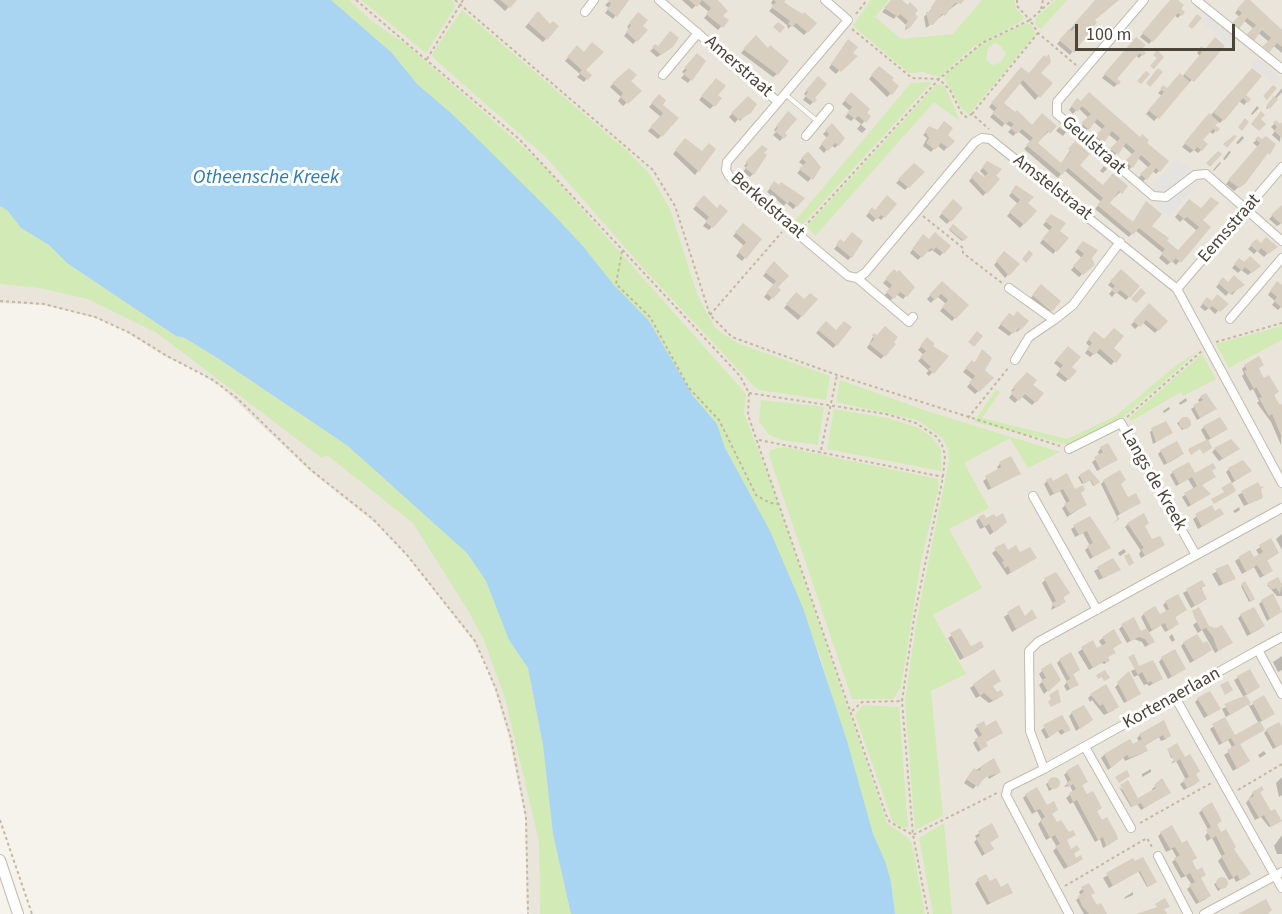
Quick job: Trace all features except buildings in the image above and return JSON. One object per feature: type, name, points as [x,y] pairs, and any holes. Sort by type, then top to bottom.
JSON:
[{"type":"street","points":[[585,12],[594,0]]},
{"type":"street","name":"Amerstraat","points":[[659,0],[777,101]]},
{"type":"street","points":[[825,0],[846,22]]},
{"type":"street","name":"Geulstraat","points":[[1144,0],[1058,102],[1056,110],[1060,118],[1153,196],[1166,197],[1195,175],[1202,173],[1247,210]]},
{"type":"street","points":[[1196,0],[1282,69]]},
{"type":"street","points":[[1205,8],[1212,0]]},
{"type":"street","name":"Berkelstraat","points":[[846,22],[727,162],[726,170],[729,176],[848,276],[857,278],[909,322],[913,317]]},
{"type":"street","name":"Amerstraat","points":[[663,75],[698,33]]},
{"type":"street","points":[[806,136],[816,120],[830,108]]},
{"type":"street","points":[[857,278],[865,273],[975,142],[982,138]]},
{"type":"street","name":"Amstelstraat","points":[[982,138],[990,139],[1178,289]]},
{"type":"street","name":"Eemsstraat","points":[[1178,289],[1282,167]]},
{"type":"street","points":[[1247,210],[1282,241]]},
{"type":"street","points":[[1015,360],[1029,337],[1073,305],[1120,242]]},
{"type":"street","points":[[1230,319],[1282,258]]},
{"type":"street","points":[[1009,288],[1054,320]]},
{"type":"street","points":[[1178,289],[1282,483]]},
{"type":"street","name":"Langs de Kreek","points":[[1069,449],[1121,423],[1196,555]]},
{"type":"street","points":[[1033,496],[1097,610]]},
{"type":"street","points":[[1069,914],[1006,795],[1008,787],[1044,769],[1030,731],[1029,651],[1038,642],[1282,508]]},
{"type":"street","name":"Kortenaerlaan","points":[[1044,769],[1282,637]]},
{"type":"street","points":[[1258,650],[1282,694]]},
{"type":"street","points":[[1175,697],[1279,874],[1282,888]]},
{"type":"street","points":[[1085,747],[1131,828]]},
{"type":"street","points":[[1158,856],[1188,914]]},
{"type":"street","points":[[0,860],[18,914]]},
{"type":"street","points":[[1204,914],[1279,874]]},
{"type":"lane","points":[[785,94],[816,120]]},
{"type":"path","points":[[356,0],[519,139],[740,376],[749,393],[748,415],[759,441],[886,815],[890,822],[913,835]]},
{"type":"path","points":[[455,0],[652,170],[675,206],[710,315],[732,337],[837,375],[1069,449]]},
{"type":"path","points":[[426,59],[463,0]]},
{"type":"path","points":[[867,0],[846,22],[912,78],[939,79],[950,90],[962,114],[966,117],[972,114],[1038,33]]},
{"type":"path","points":[[1017,0],[1017,6],[1038,33],[1083,71]]},
{"type":"path","points":[[1040,11],[1043,0]]},
{"type":"path","points":[[798,234],[939,79],[982,43],[1030,20],[1052,0]]},
{"type":"path","points":[[972,114],[989,129],[982,138]]},
{"type":"path","points":[[917,211],[963,248],[963,253],[1009,288]]},
{"type":"path","points":[[710,315],[788,226]]},
{"type":"path","points":[[622,251],[616,284],[650,316],[689,388],[719,420],[756,495],[770,503],[780,504]]},
{"type":"path","points":[[0,302],[44,304],[95,317],[130,333],[174,360],[213,380],[242,402],[311,470],[373,519],[407,555],[475,641],[496,688],[511,738],[526,817],[528,914]]},
{"type":"path","points":[[1121,423],[1208,346],[1222,339],[1282,322]]},
{"type":"path","points":[[968,418],[1015,360]]},
{"type":"path","points":[[821,450],[837,375]]},
{"type":"path","points":[[749,393],[830,404],[916,423],[937,437],[942,445],[945,455],[943,477],[914,618],[902,702],[913,835],[927,914]]},
{"type":"path","points":[[759,441],[821,450],[943,477]]},
{"type":"path","points":[[851,712],[862,702],[902,702]]},
{"type":"path","points":[[1230,794],[1282,764]]},
{"type":"path","points":[[1131,828],[1221,778]]},
{"type":"path","points":[[913,835],[1008,787]]},
{"type":"path","points":[[0,820],[32,914]]},
{"type":"path","points":[[1057,890],[1148,838],[1158,856]]},
{"type":"shaded area","points":[[0,0],[1282,0],[1282,914],[527,914],[525,817],[509,738],[487,667],[473,641],[407,556],[376,524],[310,471],[222,388],[198,372],[166,357],[121,329],[95,318],[44,305],[0,303]]},
{"type":"shaded area","points":[[1207,16],[1237,42],[1232,48],[1202,22]]},
{"type":"shaded area","points":[[1257,58],[1280,77],[1274,84],[1251,65]]},
{"type":"shaded area","points":[[1176,158],[1192,171],[1167,193],[1162,192],[1154,185]]},
{"type":"shaded area","points":[[1199,181],[1170,217],[1152,202],[1165,203]]},
{"type":"green space","points":[[331,0],[349,0],[373,22],[407,45],[540,162],[746,394],[744,414],[769,477],[887,823],[908,838],[912,844],[925,914],[895,914],[891,882],[873,834],[820,656],[788,573],[725,448],[717,424],[693,396],[649,321],[613,284],[582,245],[452,114],[417,84],[392,53]]},
{"type":"green space","points":[[361,0],[452,0],[455,7],[426,53]]},
{"type":"green space","points":[[871,0],[889,0],[875,17],[901,39],[953,34],[982,0],[1014,0],[1016,9],[1024,17],[1022,21],[973,47],[939,77],[923,72],[909,73],[853,26]]},
{"type":"green space","points":[[1056,0],[1067,0],[1041,29],[1039,28],[1035,23],[1036,17]]},
{"type":"green space","points":[[462,10],[627,151],[649,173],[670,209],[697,294],[715,328],[737,343],[830,376],[826,400],[760,390],[754,386],[643,268],[546,157],[432,56]]},
{"type":"green space","points":[[1026,23],[1030,24],[1036,34],[969,114],[962,109],[943,76],[983,43]],"holes":[[[994,43],[1000,45],[1006,54],[1000,63],[992,65],[986,59],[988,48]]]},
{"type":"green space","points":[[932,82],[803,224],[795,221],[911,83]]},
{"type":"green space","points":[[937,84],[944,86],[960,121],[934,102],[815,236],[807,226]]},
{"type":"green space","points":[[0,206],[8,211],[21,228],[49,245],[67,263],[176,336],[185,338],[219,359],[348,446],[467,553],[486,581],[509,640],[528,668],[543,745],[553,834],[571,914],[540,914],[539,841],[505,698],[484,640],[413,523],[327,455],[322,458],[157,333],[88,299],[40,288],[0,284]]},
{"type":"green space","points":[[1282,326],[1282,340],[1229,368],[1216,344]]},
{"type":"green space","points":[[1199,351],[1119,421],[1069,445],[974,422],[996,389],[1000,392],[982,418],[1067,439],[1116,416],[1175,366]]},
{"type":"green space","points":[[1202,354],[1216,379],[1183,396],[1181,392],[1131,421],[1129,418]]},
{"type":"green space","points":[[840,380],[930,412],[1060,452],[1028,468],[1010,438],[964,463],[989,508],[949,529],[982,588],[933,615],[966,674],[931,691],[943,816],[915,830],[905,701],[917,618],[949,461],[948,449],[943,438],[917,420],[836,402]]},
{"type":"green space","points":[[761,400],[824,407],[818,445],[782,440],[768,434],[759,421]]},
{"type":"green space","points":[[834,409],[887,418],[917,427],[931,436],[941,450],[941,471],[827,449]]},
{"type":"green space","points":[[784,447],[938,479],[939,486],[921,561],[901,687],[893,699],[852,699],[769,455],[770,450]]},
{"type":"green space","points":[[863,705],[899,707],[908,827],[903,828],[893,822],[855,715]]},
{"type":"green space","points":[[944,823],[952,914],[933,914],[919,838]]},
{"type":"water","name":"Otheensche Kreek","points":[[0,0],[331,0],[392,53],[417,84],[452,114],[544,205],[582,245],[613,284],[649,321],[693,396],[717,424],[725,448],[770,531],[803,608],[847,741],[873,834],[891,882],[895,914],[571,914],[553,834],[543,745],[528,668],[509,640],[486,581],[467,553],[348,446],[219,359],[185,338],[176,336],[67,263],[49,245],[21,228],[8,211],[0,206]]}]
